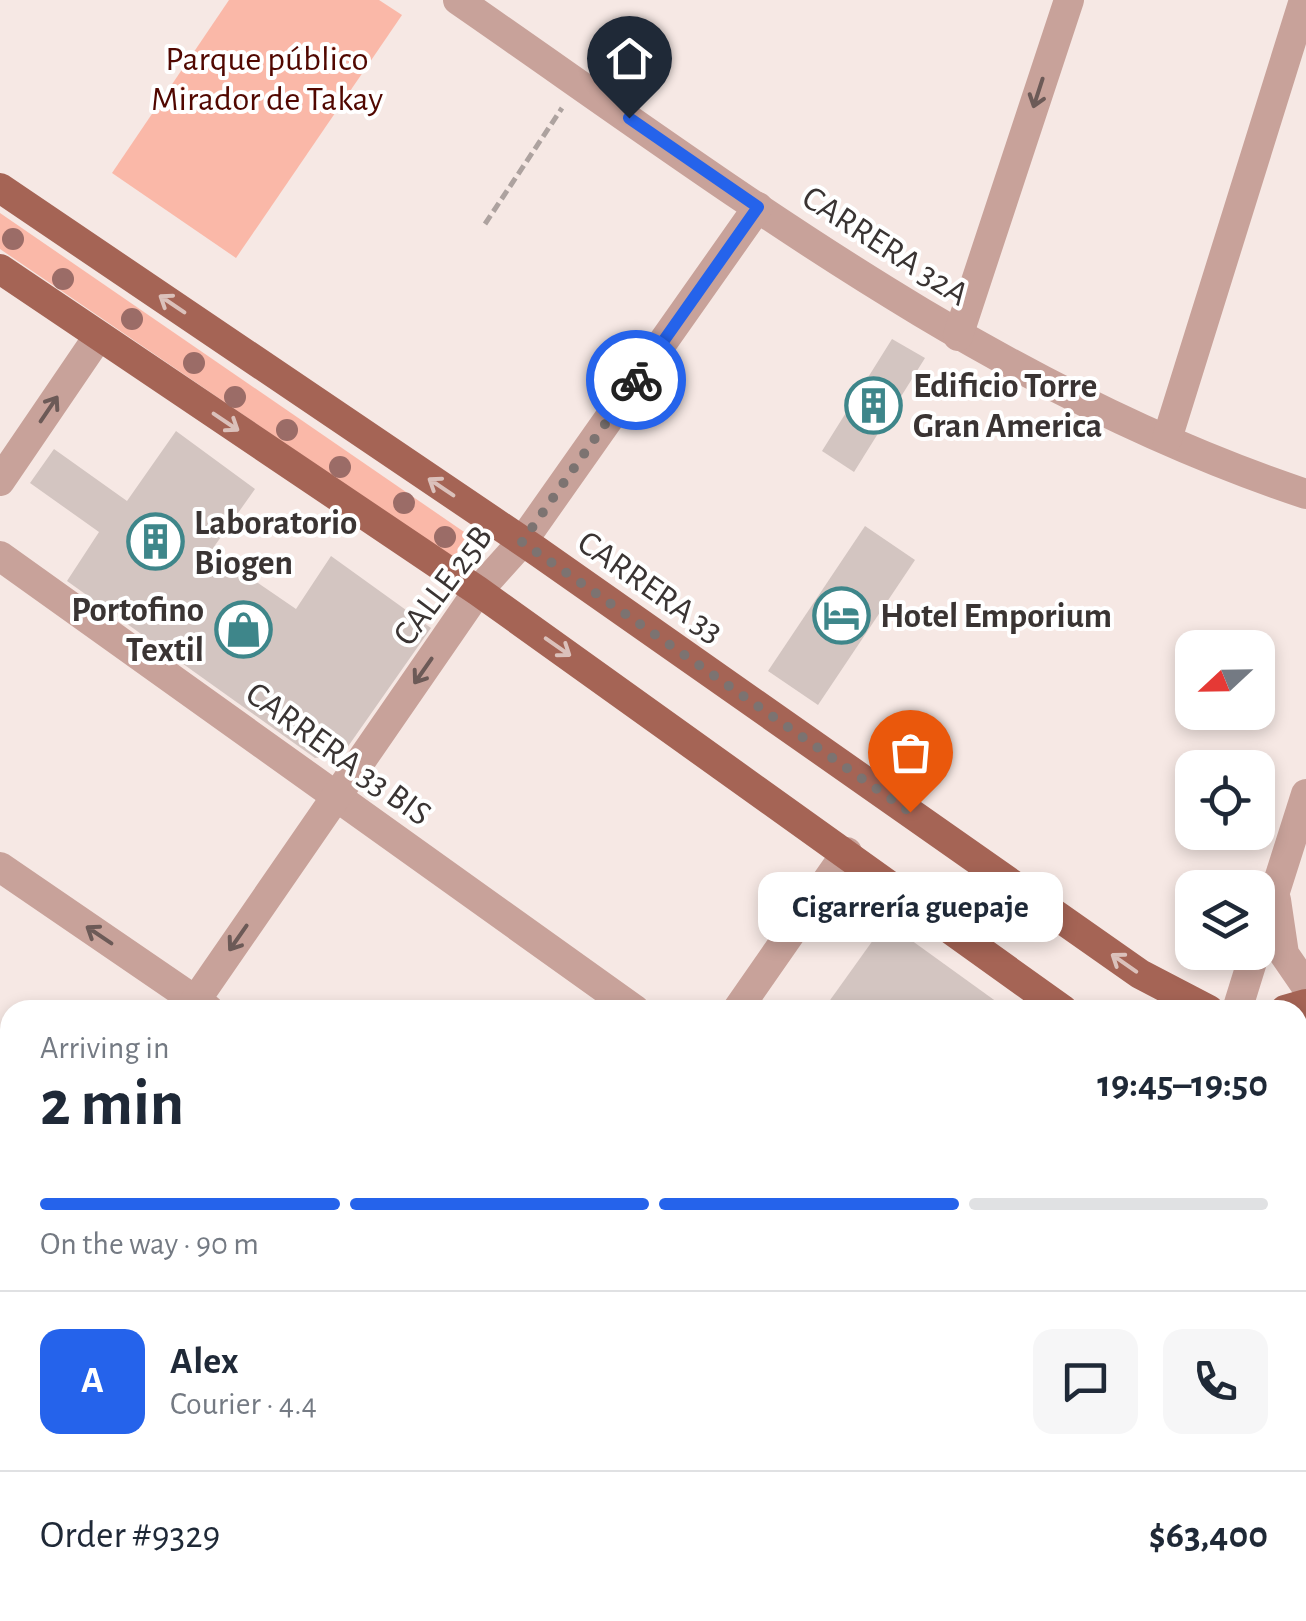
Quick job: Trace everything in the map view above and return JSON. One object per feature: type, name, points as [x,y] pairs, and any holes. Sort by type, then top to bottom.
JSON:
[{"type":"main road","name":"CARRERA 33","points":[[0,188],[522,542],[1140,974],[1190,1000]]},
{"type":"main road","points":[[0,269],[478,590],[1049,1000]]},
{"type":"street","name":"CARRERA 32A","points":[[458,0],[758,207],[958,336],[1167,439],[1306,494]]},
{"type":"street","points":[[958,336],[1069,0]]},
{"type":"street","points":[[1167,439],[1304,0]]},
{"type":"street","name":"CALLE 25B","points":[[203,1000],[478,590],[522,542],[758,207]]},
{"type":"street","points":[[0,482],[98,336]]},
{"type":"street","name":"CARRERA 33 BIS","points":[[0,556],[621,1000]]},
{"type":"street","points":[[1275,889],[1306,794]]},
{"type":"street","points":[[744,1000],[847,852]]},
{"type":"street","points":[[0,867],[188,1000]]},
{"type":"street","points":[[1275,898],[1284,954],[1306,986]]},
{"type":"street","points":[[1240,1000],[1249,970]]},
{"type":"path","points":[[485,224],[562,108]]},
{"type":"green space","name":"Parque público Mirador de Takay","points":[[229,0],[379,0],[402,15],[236,258],[112,173]]},
{"type":"green space","points":[[0,213],[470,536],[453,558],[0,249]]},
{"type":"building","name":"Edificio Torre Gran America","points":[[892,339],[925,358],[854,472],[822,451]]},
{"type":"building","points":[[176,431],[255,489],[211,551],[296,609],[331,556],[431,628],[342,755],[315,758],[67,581],[99,532],[30,483],[54,449],[127,501]]},
{"type":"building","name":"Hotel Emporium","points":[[865,526],[915,560],[818,705],[768,671]]},
{"type":"building","points":[[886,922],[994,1000],[830,1000]]},
{"type":"way so far","points":[[636,380],[522,542],[910,812]]},
{"type":"place","name":"Edificio Torre Gran America","points":[[874,405]]},
{"type":"place","name":"Laboratorio Biogen","points":[[155,542]]},
{"type":"place","name":"Hotel Emporium","points":[[841,615]]},
{"type":"place","name":"Portofino Textil","points":[[243,629]]},
{"type":"place","name":"Cigarrería guepaje","points":[[910,812]]},
{"type":"route","points":[[629,118],[758,207],[636,380]]}]
